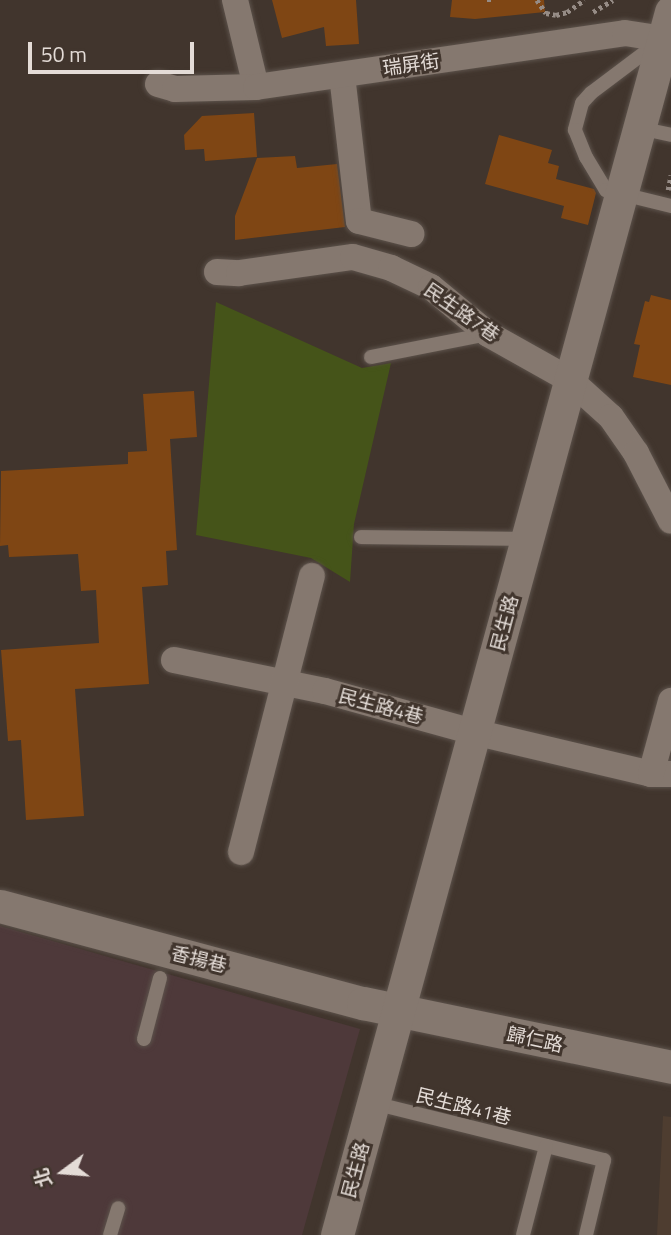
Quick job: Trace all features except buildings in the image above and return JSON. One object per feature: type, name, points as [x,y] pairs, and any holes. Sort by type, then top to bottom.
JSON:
[{"type":"street","points":[[234,0],[256,87]]},
{"type":"street","name":"瑞屏街","points":[[158,84],[176,89],[256,87],[667,25]]},
{"type":"street","name":"民生路","points":[[337,1235],[621,194],[655,132],[667,25]]},
{"type":"street","points":[[342,75],[359,221],[411,234]]},
{"type":"street","name":"民生路7巷","points":[[217,272],[239,273],[353,257],[391,268],[431,288],[488,334],[570,380],[611,417],[636,453],[671,521]]},
{"type":"street","points":[[241,852],[312,576]]},
{"type":"street","name":"民生路4巷","points":[[174,660],[325,691],[474,732]]},
{"type":"street","points":[[474,732],[661,774],[671,701]]},
{"type":"street","name":"香揚巷","points":[[0,906],[398,1011]]},
{"type":"street","name":"歸仁路","points":[[398,1011],[671,1067]]},
{"type":"lane","points":[[667,25],[591,93],[576,118],[578,142],[607,190],[671,206]]},
{"type":"lane","points":[[371,357],[488,334]]},
{"type":"lane","points":[[361,537],[527,539]]},
{"type":"lane","points":[[144,1039],[160,978]]},
{"type":"lane","name":"民生路41巷","points":[[373,1103],[604,1160],[586,1235]]},
{"type":"lane","points":[[523,1235],[546,1146]]},
{"type":"lane","points":[[110,1235],[118,1208]]},
{"type":"path","points":[[487,0],[492,0]]},
{"type":"path","points":[[537,0],[546,13],[556,15],[583,1]]},
{"type":"shaded area","points":[[0,926],[360,1029],[302,1235],[0,1235]]},
{"type":"shaded area","points":[[663,1116],[671,1117],[671,1235],[657,1235]]},
{"type":"green space","points":[[216,302],[362,368],[391,363],[354,524],[350,582],[311,558],[196,535]]}]
